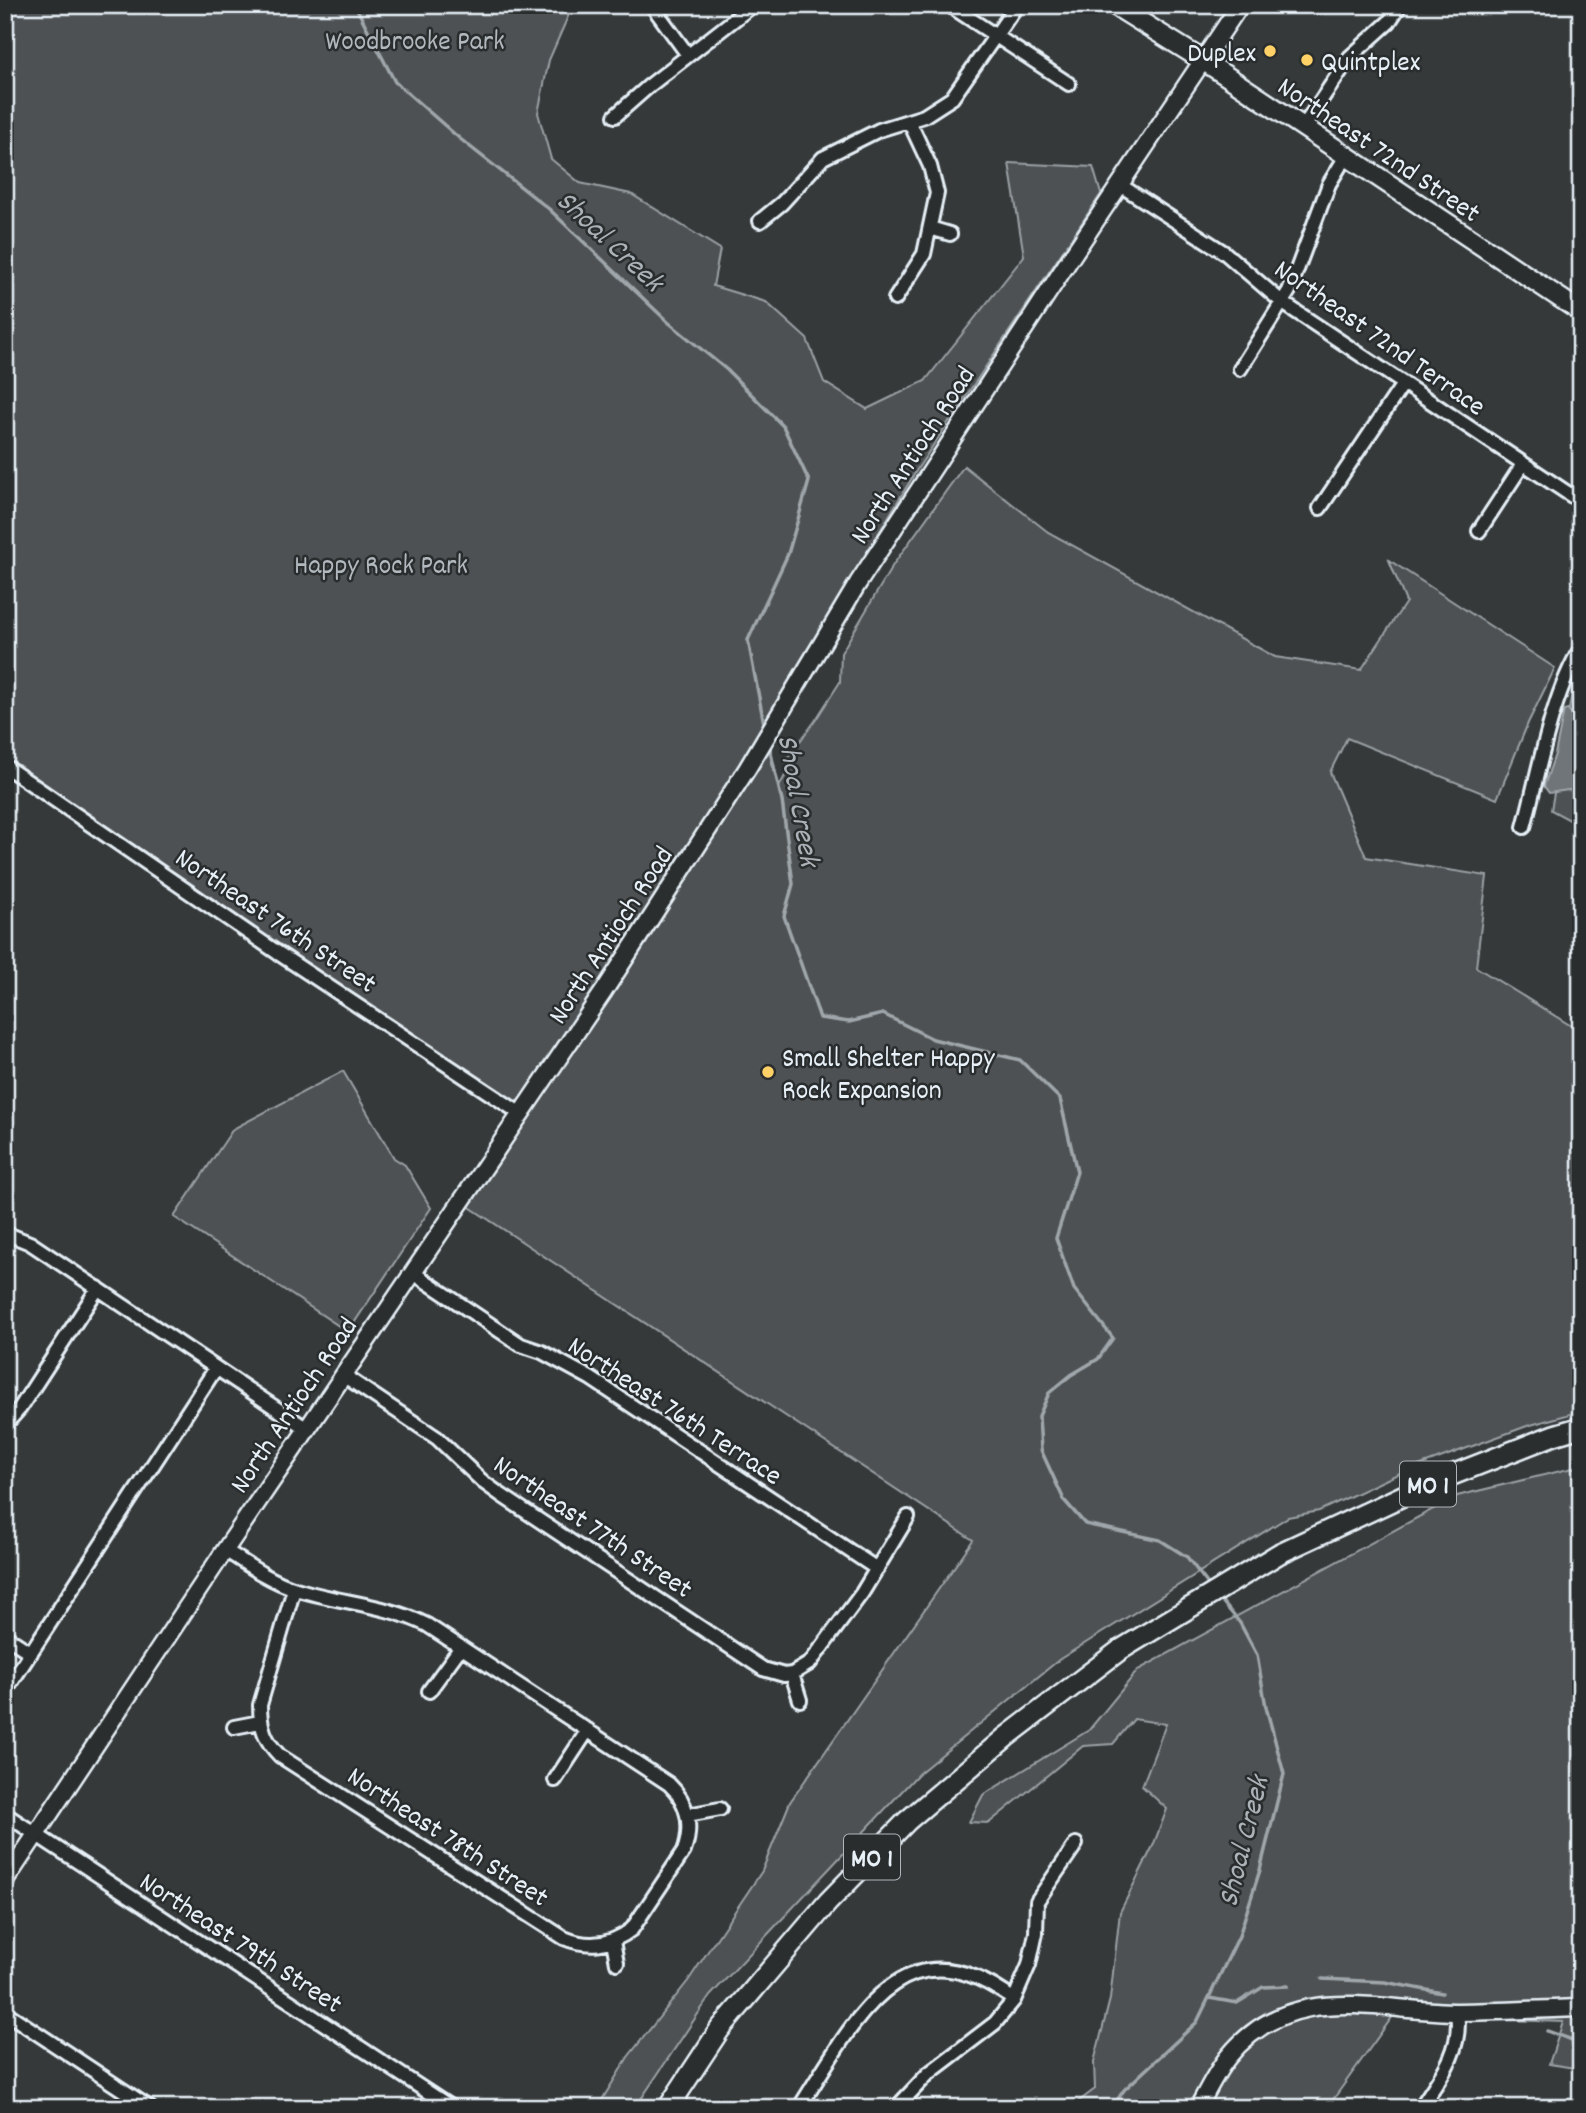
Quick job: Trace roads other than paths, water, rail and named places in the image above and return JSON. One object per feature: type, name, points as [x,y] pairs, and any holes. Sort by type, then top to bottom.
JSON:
[{"type":"main road","name":"Northeast 72nd Street","points":[[1114,5],[1204,61],[1581,312]]},
{"type":"main road","name":"MO 1","points":[[668,2108],[719,2029],[828,1902],[907,1821],[1006,1737],[1120,1650],[1280,1553],[1424,1486],[1554,1434],[1581,1427]]},
{"type":"street","points":[[615,116],[753,5]]},
{"type":"street","points":[[949,5],[1069,84]]},
{"type":"street","points":[[760,221],[782,204],[823,158],[879,130],[924,116],[952,98],[1017,5]]},
{"type":"street","name":"North Antioch Road","points":[[5,1881],[412,1272],[521,1114],[747,769],[858,583],[1240,5]]},
{"type":"street","points":[[1303,127],[1350,57],[1389,22],[1400,5]]},
{"type":"street","points":[[653,7],[688,55]]},
{"type":"street","points":[[895,299],[924,254],[937,193],[930,166],[909,121]]},
{"type":"street","points":[[1240,369],[1283,303],[1329,184],[1346,156]]},
{"type":"street","name":"Northeast 72nd Terrace","points":[[1120,185],[1225,253],[1283,303],[1581,502]]},
{"type":"street","points":[[930,228],[950,234]]},
{"type":"street","points":[[1320,508],[1404,384]]},
{"type":"street","points":[[1479,531],[1523,464]]},
{"type":"street","points":[[1524,827],[1560,691],[1571,663],[1581,648]]},
{"type":"street","name":"Northeast 76th Street","points":[[5,766],[278,953],[521,1114]]},
{"type":"street","points":[[5,1233],[30,1242],[307,1429]]},
{"type":"street","name":"Northeast 76th Terrace","points":[[412,1272],[514,1341],[590,1378],[877,1569]]},
{"type":"street","points":[[5,1425],[20,1408],[98,1288]]},
{"type":"street","points":[[5,1692],[216,1368]]},
{"type":"street","name":"Northeast 77th Street","points":[[343,1375],[437,1438],[501,1496],[763,1670],[777,1675],[792,1674]]},
{"type":"street","points":[[800,1700],[792,1674],[810,1662],[862,1592],[908,1517]]},
{"type":"street","points":[[225,1550],[273,1581],[294,1589],[410,1616],[669,1784],[679,1795],[687,1815],[688,1836],[684,1851],[632,1928],[612,1941],[617,1963]]},
{"type":"street","points":[[234,1727],[260,1722],[260,1705],[294,1589]]},
{"type":"street","points":[[5,1636],[31,1653]]},
{"type":"street","points":[[429,1691],[461,1647]]},
{"type":"street","name":"Northeast 78th Street","points":[[260,1722],[264,1735],[280,1756],[564,1938],[585,1944],[612,1941]]},
{"type":"street","points":[[555,1780],[589,1730]]},
{"type":"street","points":[[687,1815],[720,1809]]},
{"type":"street","name":"Northeast 79th Street","points":[[5,1814],[452,2108]]},
{"type":"street","points":[[896,2108],[928,2074],[995,2022],[1014,2000],[1030,1965],[1036,1933],[1037,1900],[1076,1844]]},
{"type":"street","points":[[799,2108],[855,2022],[883,1990],[896,1981],[929,1970],[949,1970],[978,1977],[1014,2000]]},
{"type":"street","points":[[1198,2108],[1227,2059],[1261,2026],[1294,2011],[1322,2004],[1351,2003],[1457,2012],[1581,2008]]},
{"type":"street","points":[[5,2012],[150,2108]]},
{"type":"street","points":[[1420,2108],[1454,2053],[1459,2021],[1457,2012]]},
{"type":"waterway","name":"Shoal Creek","points":[[355,5],[395,82],[459,138],[549,209],[668,322],[727,370],[783,426],[809,481],[788,554],[748,640],[765,729]]},
{"type":"waterway","name":"Shoal Creek","points":[[768,743],[782,801],[793,884],[784,916],[820,1018],[849,1022],[883,1014],[933,1039],[1020,1060],[1060,1099],[1077,1172],[1056,1238],[1074,1289],[1113,1338],[1098,1359],[1071,1375],[1049,1393],[1039,1416],[1041,1450],[1064,1500],[1085,1524],[1160,1540],[1187,1557],[1210,1587]]},
{"type":"waterway","name":"Shoal Creek","points":[[1112,2108],[1124,2090],[1197,2022],[1239,1936],[1260,1870],[1284,1774],[1266,1707],[1257,1655],[1240,1623],[1220,1599]]},
{"type":"waterway","points":[[1322,1979],[1385,1982],[1442,1993]]},
{"type":"waterway","points":[[1209,1998],[1237,2003],[1263,1987],[1288,1986]]},
{"type":"waterway","points":[[1547,2031],[1581,2043]]},
{"type":"place","name":"Duplex","points":[[1270,51]]},
{"type":"place","name":"Quintplex","points":[[1307,60]]},
{"type":"place","name":"Small Shelter Happy Rock Expansion","points":[[768,1072]]},
{"type":"park label","name":"Woodbrooke Park","points":[[415,39]]},
{"type":"park label","name":"Happy Rock Park","points":[[381,563]]}]
